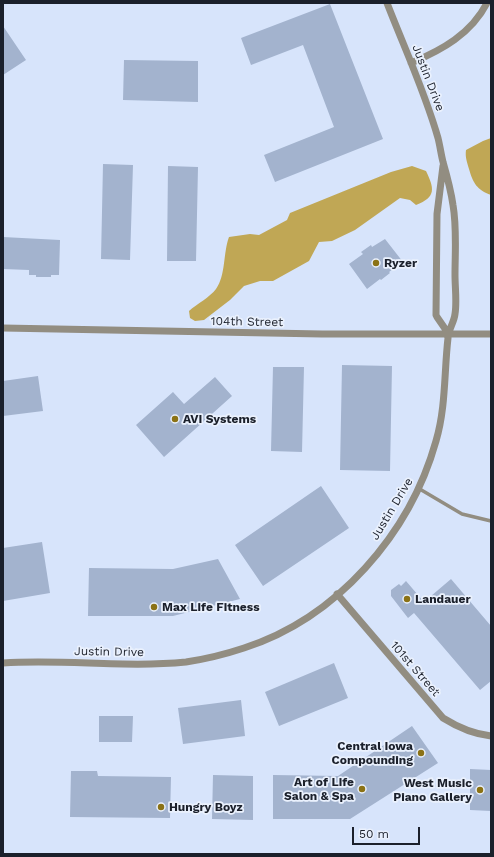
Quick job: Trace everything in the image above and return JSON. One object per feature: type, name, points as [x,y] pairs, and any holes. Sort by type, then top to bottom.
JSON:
[{"type":"street","name":"Justin Drive","points":[[3,663],[159,664],[218,656],[247,647],[275,636],[302,620],[352,581],[380,551],[410,505],[427,469],[436,440],[442,412],[446,383],[448,333],[455,316],[455,228],[454,207],[438,138],[430,113],[387,3]]},
{"type":"street","points":[[410,63],[437,51],[464,33],[476,21],[487,3]]},
{"type":"street","name":"Justin Drive","points":[[443,163],[437,214],[436,317],[448,333]]},
{"type":"street","name":"104th Street","points":[[3,328],[322,334],[491,334]]},
{"type":"street","name":"101st Street","points":[[337,594],[444,718],[457,727],[473,733],[491,736]]},
{"type":"lane","points":[[418,488],[462,514],[491,521]]},
{"type":"path","points":[[3,854],[29,854]]},
{"type":"shaded area","points":[[491,138],[491,195],[482,191],[474,182],[466,157],[466,150]]},
{"type":"shaded area","points":[[412,166],[426,171],[432,187],[431,195],[428,199],[416,205],[410,200],[400,198],[355,230],[332,241],[319,242],[309,261],[273,281],[260,281],[244,286],[230,300],[204,320],[195,321],[190,318],[189,311],[210,295],[219,283],[223,271],[229,237],[250,234],[259,235],[287,220],[290,213],[391,172]]},
{"type":"building","points":[[330,4],[383,139],[275,182],[264,155],[334,127],[303,45],[251,65],[241,38]]},
{"type":"building","points":[[3,26],[26,60],[3,75]]},
{"type":"building","points":[[124,60],[198,61],[198,102],[123,100]]},
{"type":"building","points":[[103,164],[133,165],[130,260],[101,259]]},
{"type":"building","points":[[168,166],[198,167],[196,261],[167,261]]},
{"type":"building","points":[[3,237],[60,240],[59,275],[51,275],[51,277],[36,277],[36,275],[29,275],[29,270],[3,269]]},
{"type":"building","name":"Ryzer","points":[[385,239],[403,262],[381,280],[380,279],[367,289],[349,264],[363,254],[361,252],[371,245],[372,247]]},
{"type":"building","points":[[342,365],[392,366],[390,471],[340,470]]},
{"type":"building","points":[[273,367],[304,367],[302,452],[271,451]]},
{"type":"building","points":[[38,376],[43,411],[3,416],[3,381]]},
{"type":"building","name":"AVI Systems","points":[[215,377],[232,396],[164,457],[136,425],[173,392],[184,404]]},
{"type":"building","points":[[321,486],[349,528],[263,586],[235,545]]},
{"type":"building","points":[[42,542],[50,593],[3,601],[3,548]]},
{"type":"building","points":[[218,559],[240,599],[173,616],[88,616],[89,568],[173,569]]},
{"type":"building","points":[[451,579],[491,626],[491,681],[480,690],[414,613],[408,618],[391,596],[391,590],[399,584],[401,586],[406,581],[424,602]]},
{"type":"building","points":[[334,663],[348,698],[279,726],[265,692]]},
{"type":"building","points":[[241,700],[245,736],[183,744],[178,708]]},
{"type":"building","points":[[99,716],[133,716],[132,742],[99,742]]},
{"type":"building","points":[[412,726],[438,763],[350,819],[273,819],[273,775],[338,776]]},
{"type":"building","name":"West Music Piano Gallery","points":[[470,769],[491,770],[491,811],[470,810]]},
{"type":"building","points":[[71,771],[97,771],[98,776],[171,777],[170,818],[70,817]]},
{"type":"building","points":[[213,775],[253,776],[253,820],[212,819]]},
{"type":"place","name":"Ryzer","points":[[376,263]]},
{"type":"place","name":"AVI Systems","points":[[175,419]]},
{"type":"place","name":"Landauer","points":[[407,599]]},
{"type":"place","name":"Max Life Fitness","points":[[154,607]]},
{"type":"place","name":"Central Iowa Compounding","points":[[421,753]]},
{"type":"place","name":"Art of Life Salon & Spa","points":[[362,789]]},
{"type":"place","name":"West Music Piano Gallery","points":[[480,790]]},
{"type":"place","name":"Hungry Boyz","points":[[161,807]]}]
